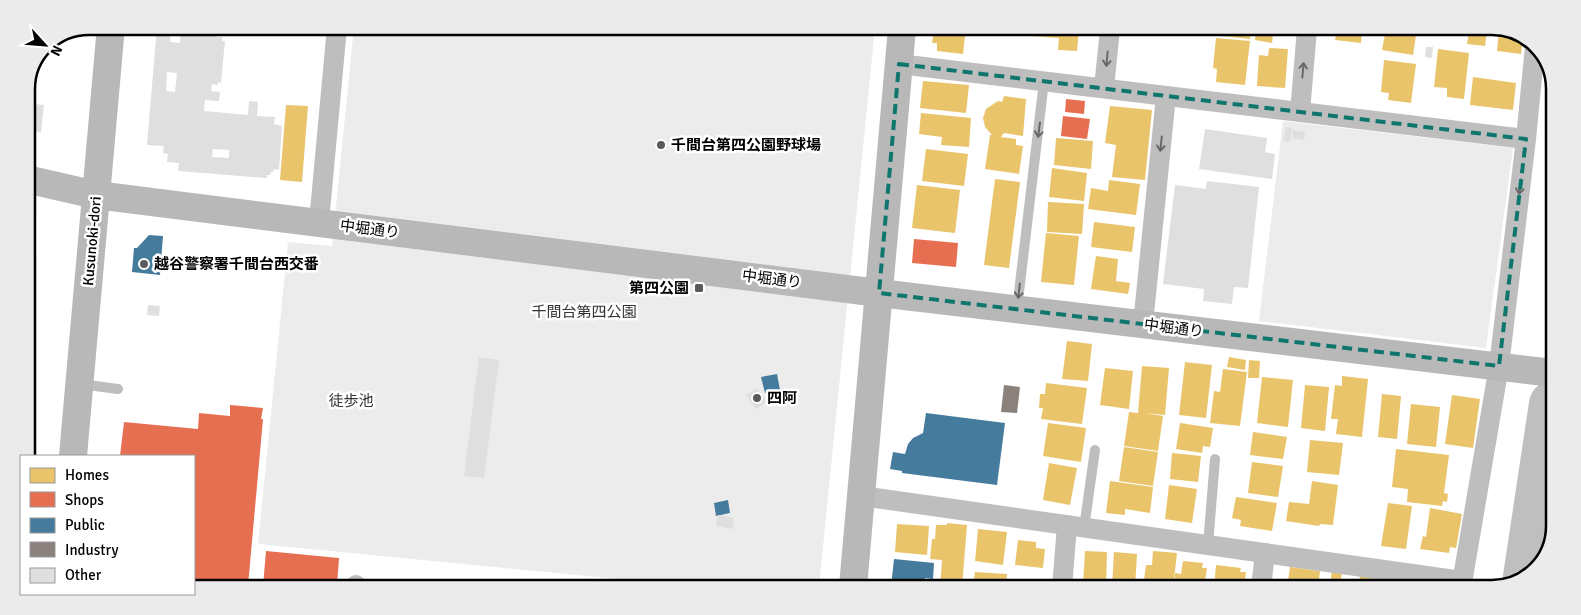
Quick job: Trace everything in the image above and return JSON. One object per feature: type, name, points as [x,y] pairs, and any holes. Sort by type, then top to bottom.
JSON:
[{"type":"street","name":"Kusunoki-dori","points":[[72,455],[110,35]]},
{"type":"street","points":[[319,222],[336,35]]},
{"type":"street","points":[[854,580],[901,35]]},
{"type":"street","points":[[1104,88],[1109,35]]},
{"type":"street","points":[[1300,112],[1306,35]]},
{"type":"street","points":[[1463,580],[1509,367],[1534,55]]},
{"type":"street","points":[[899,64],[1526,139]]},
{"type":"street","points":[[1143,324],[1166,96]]},
{"type":"street","name":"中堀通り","points":[[35,181],[96,195],[241,217],[319,222],[879,293],[1546,372]]},
{"type":"street","points":[[861,496],[1265,553],[1431,580]]},
{"type":"street","points":[[1064,580],[1076,527]]},
{"type":"street","points":[[1262,580],[1265,553]]},
{"type":"lane","points":[[1017,309],[1044,82]]},
{"type":"lane","points":[[79,384],[118,389]]},
{"type":"lane","points":[[1076,527],[1094,450]]},
{"type":"lane","points":[[1208,546],[1216,459]]},
{"type":"highlighted area","points":[[899,64],[1526,139],[1499,366],[879,293]]},
{"type":"green space","name":"千間台第四公園","points":[[353,35],[874,35],[820,580],[629,580],[258,544],[288,242],[332,246]]},
{"type":"green space","points":[[1283,121],[1513,148],[1486,348],[1259,321]]},
{"type":"building: Homes","points":[[933,35],[965,35],[963,54],[937,51],[937,43],[932,43]]},
{"type":"building: Homes","points":[[1078,35],[1077,51],[1058,50],[1059,38],[1030,36]]},
{"type":"building: Homes","points":[[1223,35],[1250,35],[1250,39]]},
{"type":"building: Homes","points":[[1255,35],[1273,35],[1272,43],[1255,40]]},
{"type":"building: Homes","points":[[1336,35],[1362,35],[1361,43],[1335,40]]},
{"type":"building: Homes","points":[[1385,35],[1416,35],[1413,55],[1382,50]]},
{"type":"building: Homes","points":[[1468,35],[1486,35],[1485,46],[1467,44]]},
{"type":"building: Homes","points":[[1498,36],[1522,44],[1521,54],[1497,51]]},
{"type":"building: Homes","points":[[1216,38],[1250,41],[1245,85],[1216,82],[1217,69],[1213,68]]},
{"type":"building: Homes","points":[[1269,48],[1288,49],[1285,88],[1257,86],[1259,55],[1268,56]]},
{"type":"building: Homes","points":[[1438,49],[1469,53],[1464,99],[1447,97],[1447,88],[1434,87]]},
{"type":"building: Homes","points":[[1384,60],[1416,64],[1411,103],[1388,100],[1389,93],[1381,92]]},
{"type":"building: Homes","points":[[1473,77],[1516,83],[1513,110],[1470,105]]},
{"type":"building: Homes","points":[[923,81],[969,85],[966,113],[920,108]]},
{"type":"building: Homes","points":[[1004,96],[1026,99],[1023,136],[1004,133],[1001,137],[1016,139],[1016,145],[1023,146],[1019,174],[985,169],[990,135],[992,135],[985,127],[983,118],[986,109],[998,101],[1002,102]]},
{"type":"building: Homes","points":[[286,105],[308,106],[302,182],[280,180]]},
{"type":"building: Homes","points":[[1110,106],[1152,110],[1145,180],[1112,177],[1116,145],[1105,143]]},
{"type":"building: Homes","points":[[921,113],[971,118],[969,147],[941,145],[942,137],[919,134]]},
{"type":"building: Homes","points":[[1056,138],[1093,141],[1091,169],[1054,165]]},
{"type":"building: Homes","points":[[926,149],[968,154],[964,186],[922,181]]},
{"type":"building: Homes","points":[[1052,168],[1087,173],[1084,201],[1049,197]]},
{"type":"building: Homes","points":[[995,179],[1020,182],[1009,268],[984,265]]},
{"type":"building: Homes","points":[[1109,180],[1140,184],[1136,215],[1088,209],[1091,188],[1108,191]]},
{"type":"building: Homes","points":[[917,185],[960,190],[955,233],[912,228]]},
{"type":"building: Homes","points":[[1048,202],[1084,204],[1082,234],[1047,232]]},
{"type":"building: Homes","points":[[1094,222],[1135,227],[1132,252],[1091,247]]},
{"type":"building: Homes","points":[[1046,233],[1079,236],[1074,285],[1041,282]]},
{"type":"building: Homes","points":[[1096,256],[1118,259],[1116,281],[1130,283],[1128,294],[1091,289]]},
{"type":"building: Homes","points":[[1067,341],[1092,344],[1088,381],[1062,379]]},
{"type":"building: Homes","points":[[1229,357],[1246,360],[1245,370],[1227,367]]},
{"type":"building: Homes","points":[[1249,360],[1260,361],[1259,378],[1248,378]]},
{"type":"building: Homes","points":[[1185,362],[1212,365],[1206,418],[1179,415]]},
{"type":"building: Homes","points":[[1142,366],[1169,368],[1165,415],[1145,413],[1163,416],[1158,451],[1124,446],[1129,412],[1138,413]]},
{"type":"building: Homes","points":[[1105,368],[1133,371],[1129,409],[1100,405]]},
{"type":"building: Homes","points":[[1223,369],[1247,372],[1240,426],[1210,423],[1214,391],[1220,392]]},
{"type":"building: Homes","points":[[1342,376],[1368,379],[1362,437],[1336,434],[1338,419],[1331,419],[1335,385],[1342,386]]},
{"type":"building: Homes","points":[[1262,377],[1293,380],[1288,427],[1257,423]]},
{"type":"building: Homes","points":[[1046,383],[1087,388],[1082,424],[1041,419],[1043,408],[1039,408],[1040,394],[1045,394]]},
{"type":"building: Homes","points":[[1305,385],[1329,387],[1325,431],[1301,428]]},
{"type":"building: Homes","points":[[1382,394],[1401,396],[1397,439],[1378,437]]},
{"type":"building: Homes","points":[[1452,395],[1480,399],[1473,448],[1445,444]]},
{"type":"building: Homes","points":[[1411,404],[1440,407],[1436,447],[1407,444]]},
{"type":"building: Homes","points":[[1048,423],[1086,428],[1081,462],[1043,456]]},
{"type":"building: Homes","points":[[1180,423],[1213,428],[1210,447],[1203,446],[1202,453],[1176,449]]},
{"type":"building: Homes","points":[[1253,432],[1287,437],[1283,459],[1250,455]]},
{"type":"building: Homes","points":[[1310,440],[1343,443],[1339,475],[1307,472]]},
{"type":"building: Homes","points":[[1124,447],[1158,452],[1153,486],[1119,481]]},
{"type":"building: Homes","points":[[1396,449],[1449,455],[1444,493],[1448,494],[1447,502],[1443,501],[1442,506],[1407,502],[1408,489],[1392,487]]},
{"type":"building: Homes","points":[[1172,453],[1201,456],[1198,482],[1170,479]]},
{"type":"building: Homes","points":[[1252,462],[1283,466],[1278,497],[1248,493]]},
{"type":"building: Homes","points":[[1049,463],[1077,468],[1070,505],[1043,500]]},
{"type":"building: Homes","points":[[1110,481],[1153,487],[1150,513],[1125,509],[1125,515],[1106,513]]},
{"type":"building: Homes","points":[[1312,481],[1338,485],[1333,525],[1320,524],[1319,526],[1286,521],[1289,502],[1309,504]]},
{"type":"building: Homes","points":[[1169,485],[1197,489],[1192,523],[1165,519]]},
{"type":"building: Homes","points":[[1236,497],[1277,503],[1272,531],[1240,526],[1241,520],[1232,518]]},
{"type":"building: Homes","points":[[1388,503],[1412,506],[1406,549],[1381,546]]},
{"type":"building: Homes","points":[[1430,508],[1462,514],[1456,548],[1450,547],[1449,553],[1420,549],[1423,536],[1426,537]]},
{"type":"building: Homes","points":[[947,523],[967,525],[963,580],[941,580],[942,560],[930,559],[932,539],[935,539],[936,525],[947,525]]},
{"type":"building: Homes","points":[[897,524],[929,526],[927,555],[895,552]]},
{"type":"building: Homes","points":[[978,529],[1007,532],[1003,565],[975,561]]},
{"type":"building: Homes","points":[[1018,540],[1036,542],[1036,548],[1045,549],[1043,568],[1015,565]]},
{"type":"building: Homes","points":[[1085,551],[1107,552],[1106,580],[1083,580]]},
{"type":"building: Homes","points":[[1153,551],[1177,553],[1174,580],[1144,580],[1146,565],[1152,565]]},
{"type":"building: Homes","points":[[1114,552],[1137,554],[1135,580],[1112,580]]},
{"type":"building: Homes","points":[[1183,561],[1203,563],[1202,568],[1207,568],[1205,580],[1175,580],[1175,573],[1181,574]]},
{"type":"building: Homes","points":[[1216,565],[1241,568],[1240,572],[1246,572],[1245,580],[1215,580]]},
{"type":"building: Homes","points":[[1290,567],[1320,571],[1319,579],[1324,580],[1288,580]]},
{"type":"building: Homes","points":[[1332,569],[1342,570],[1341,580],[1331,580]]},
{"type":"building: Homes","points":[[975,572],[1007,574],[1007,580],[974,580]]},
{"type":"building: Homes","points":[[1360,573],[1397,579],[1397,580],[1360,580]]},
{"type":"building: Shops","points":[[1066,99],[1085,101],[1084,114],[1065,112]]},
{"type":"building: Shops","points":[[1063,116],[1090,119],[1087,139],[1061,136]]},
{"type":"building: Shops","points":[[914,239],[958,243],[956,267],[912,263]]},
{"type":"building: Shops","points":[[230,405],[263,408],[249,580],[195,580],[195,455],[120,455],[124,422],[198,429],[199,413],[230,416]]},
{"type":"building: Shops","points":[[266,551],[339,558],[337,580],[264,580]]},
{"type":"building: Public","name":"越谷警察署千間台西交番","points":[[149,235],[163,236],[160,275],[132,272],[134,248],[137,248]]},
{"type":"building: Public","points":[[777,374],[780,390],[765,393],[761,377]]},
{"type":"building: Public","points":[[926,413],[1005,423],[997,485],[902,473],[902,471],[890,469],[893,452],[905,454],[908,444],[913,438],[923,433]]},
{"type":"building: Public","points":[[728,500],[730,513],[716,516],[714,503]]},
{"type":"building: Public","points":[[894,559],[934,563],[933,579],[892,580]]},
{"type":"building: Industry","points":[[1004,385],[1020,387],[1017,413],[1001,412]]},
{"type":"building: Other","points":[[156,35],[170,35],[170,42],[180,43],[180,35],[216,35],[216,37],[222,37],[222,41],[225,41],[221,83],[218,82],[218,85],[212,84],[211,91],[220,92],[219,101],[205,100],[204,111],[248,115],[249,101],[258,102],[257,116],[275,117],[274,124],[282,126],[279,170],[274,169],[270,175],[267,175],[267,178],[178,171],[179,163],[167,162],[168,154],[163,153],[164,146],[147,145]],"holes":[[[167,72],[177,73],[175,92],[166,91]],[[213,149],[229,150],[229,158],[212,157]]]},
{"type":"building: Other","points":[[1426,47],[1433,47],[1432,58],[1425,57]]},
{"type":"building: Other","points":[[35,104],[44,105],[41,132],[35,132]]},
{"type":"building: Other","points":[[1286,127],[1292,128],[1290,142],[1283,141]]},
{"type":"building: Other","points":[[1205,129],[1267,138],[1265,152],[1275,154],[1272,179],[1199,169]]},
{"type":"building: Other","points":[[1293,130],[1305,132],[1304,140],[1292,138]]},
{"type":"building: Other","points":[[1207,181],[1259,187],[1248,288],[1234,287],[1232,304],[1203,301],[1204,289],[1163,284],[1175,185],[1206,189]]},
{"type":"building: Other","points":[[148,305],[160,306],[159,316],[147,315]]},
{"type":"building: Other","points":[[479,357],[499,360],[484,478],[464,476]]},
{"type":"building: Other","name":"四阿","points":[[757,388],[767,402],[756,409],[746,395]]},
{"type":"building: Other","points":[[718,515],[734,518],[732,529],[716,526]]},
{"type":"waterway","points":[[1528,566],[1546,444]]},
{"type":"place","name":"千間台第四公園野球場","points":[[661,145]]},
{"type":"place","name":"越谷警察署千間台西交番","points":[[144,264]]},
{"type":"place","name":"第四公園","points":[[699,288]]},
{"type":"place","name":"四阿","points":[[757,398]]},
{"type":"park label","name":"徒歩池","points":[[351,401]]}]
